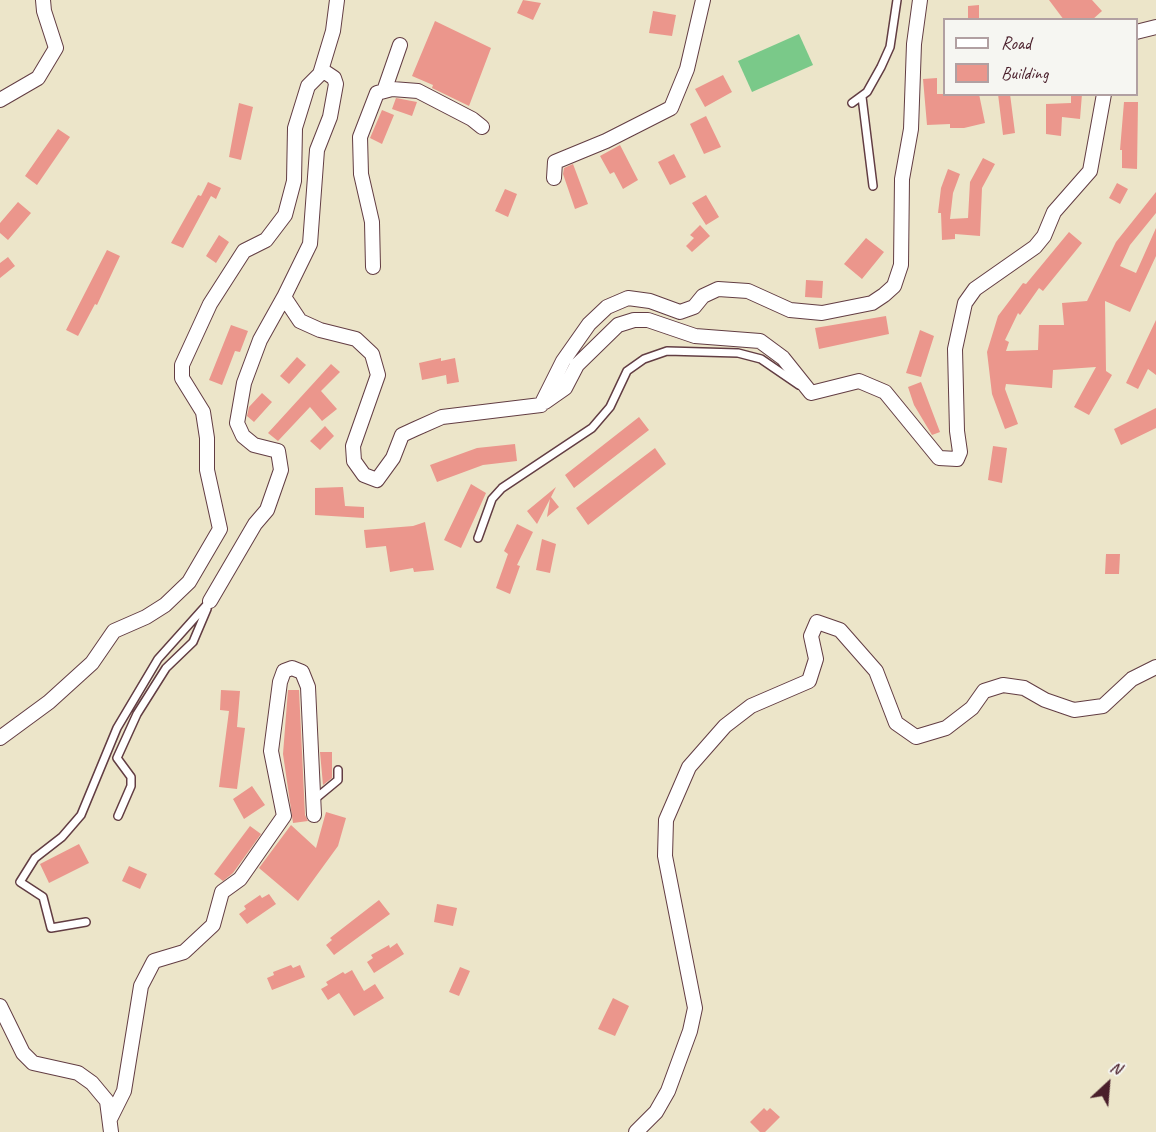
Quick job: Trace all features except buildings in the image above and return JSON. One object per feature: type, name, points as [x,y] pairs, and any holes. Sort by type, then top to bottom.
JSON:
[{"type":"street","points":[[0,100],[38,78],[56,48],[44,12],[43,0]]},
{"type":"street","points":[[0,738],[49,702],[92,663],[114,631],[146,617],[165,605],[189,582],[220,529],[207,470],[207,438],[203,412],[182,378],[182,365],[210,304],[244,251],[266,240],[285,215],[294,181],[295,128],[309,86],[320,74],[333,31],[337,0]]},
{"type":"street","points":[[554,178],[555,162],[606,141],[671,108],[687,69],[703,0]]},
{"type":"street","points":[[541,405],[563,361],[590,324],[607,307],[628,298],[650,301],[680,312],[693,307],[703,296],[718,289],[748,291],[790,310],[822,314],[872,303],[894,286],[901,265],[902,179],[911,129],[914,44],[920,0]]},
{"type":"street","points":[[1138,32],[1156,27]]},
{"type":"street","points":[[384,91],[400,45]]},
{"type":"street","points":[[210,601],[255,524],[267,510],[280,470],[278,451],[254,445],[243,436],[237,423],[244,383],[260,340],[310,244],[317,150],[330,117],[336,84],[334,78],[325,72],[320,74]]},
{"type":"street","points":[[373,267],[372,222],[361,174],[360,137],[377,93],[408,88],[418,91],[472,119],[482,128]]},
{"type":"street","points":[[284,297],[300,321],[320,330],[356,339],[372,354],[378,375],[353,446],[354,461],[364,475],[377,480],[393,458],[402,435],[442,417],[541,405],[565,388],[577,364],[618,325],[634,320],[648,320],[695,336],[760,341],[783,358],[811,393],[859,381],[876,388],[885,392],[939,458],[957,459],[960,452],[957,431],[955,348],[965,303],[975,289],[1035,247],[1044,236],[1053,212],[1090,171],[1104,96]]},
{"type":"street","points":[[636,1132],[656,1112],[668,1091],[690,1031],[695,1008],[665,856],[666,820],[689,767],[725,726],[751,706],[809,681],[816,659],[811,636],[817,622],[840,630],[876,672],[896,723],[916,737],[946,728],[972,708],[984,691],[1003,685],[1024,688],[1045,700],[1074,710],[1103,706],[1132,679],[1156,667]]},
{"type":"street","points":[[110,1125],[124,1091],[141,986],[154,962],[184,952],[213,925],[222,892],[240,879],[284,816],[272,751],[280,682],[284,671],[292,668],[302,672],[308,687],[308,731],[315,799],[314,815]]},
{"type":"street","points":[[0,1006],[23,1053],[33,1063],[78,1073],[92,1083],[107,1101],[110,1125]]},
{"type":"lane","points":[[852,103],[862,97],[872,84],[890,46],[897,0]]},
{"type":"lane","points":[[862,97],[873,186]]},
{"type":"lane","points":[[478,538],[492,499],[502,488],[592,428],[610,407],[627,371],[644,359],[667,351],[738,353],[761,359],[811,393]]},
{"type":"lane","points":[[118,816],[131,786],[131,777],[117,758],[137,714],[166,668],[193,642],[210,601]]},
{"type":"lane","points":[[86,922],[51,928],[43,897],[20,882],[35,858],[62,837],[81,815],[117,728],[158,659],[210,601]]},
{"type":"lane","points":[[315,799],[338,780],[338,770]]},
{"type":"green space","points":[[799,34],[813,65],[752,92],[738,61]]}]
